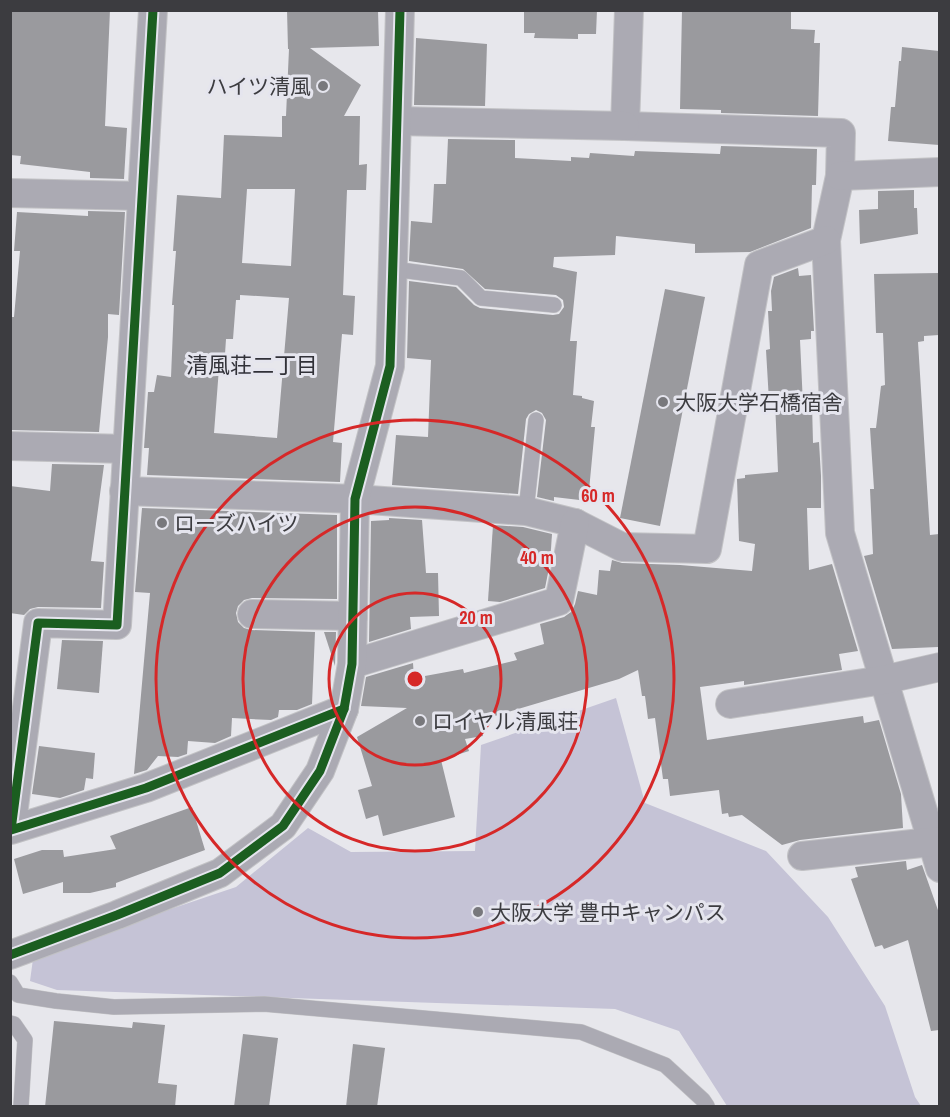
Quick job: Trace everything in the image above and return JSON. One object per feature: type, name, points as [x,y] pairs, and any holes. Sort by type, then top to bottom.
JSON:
[{"type":"street","points":[[153,10],[117,625],[38,623],[11,830],[146,788],[344,709]]},
{"type":"street","points":[[10,955],[220,873],[283,826],[320,771],[344,709],[352,664],[355,499],[390,366],[400,10]]},
{"type":"street","points":[[625,126],[629,10]]},
{"type":"street","points":[[397,121],[841,134],[840,176],[826,240],[840,533],[936,851],[802,856]]},
{"type":"street","points":[[840,176],[939,172]]},
{"type":"street","points":[[10,193],[141,196]]},
{"type":"street","points":[[124,491],[355,499],[526,511],[575,523],[622,546],[707,549],[759,265],[826,240]]},
{"type":"street","points":[[10,446],[127,449]]},
{"type":"street","points":[[352,664],[559,601],[575,523]]},
{"type":"street","points":[[252,614],[353,616]]},
{"type":"street","points":[[730,704],[883,680],[939,667]]},
{"type":"lane","points":[[393,269],[460,278],[482,298],[554,305]]},
{"type":"lane","points":[[526,511],[536,420]]},
{"type":"lane","points":[[10,982],[18,995],[56,1001],[114,1006],[264,1004],[581,1032],[665,1065],[704,1100],[707,1107]]},
{"type":"lane","points":[[10,1023],[14,1024],[25,1040],[21,1107]]},
{"type":"shaded area","name":"大阪大学 豊中キャンパス","points":[[616,698],[645,803],[766,851],[828,917],[885,1006],[915,1097],[921,1106],[727,1106],[679,1031],[615,1009],[57,990],[30,981],[33,959],[58,947],[236,887],[308,828],[351,852],[475,851],[481,745]]},
{"type":"building","points":[[10,10],[110,10],[105,126],[127,128],[124,179],[90,178],[90,172],[20,164],[21,156],[10,155]]},
{"type":"building","points":[[287,10],[378,10],[379,46],[310,48],[361,85],[344,116],[360,116],[359,165],[367,164],[366,190],[347,190],[343,295],[355,296],[353,335],[342,334],[333,442],[342,443],[340,482],[147,475],[149,448],[144,448],[148,392],[154,392],[157,375],[171,377],[174,305],[172,305],[176,251],[173,251],[177,195],[221,198],[224,135],[282,137],[282,116],[286,116]],"holes":[[[247,189],[295,189],[291,266],[242,263]],[[240,295],[289,298],[277,438],[214,433],[219,368],[224,369],[226,339],[233,339],[236,300],[240,300]]]},
{"type":"building","points":[[524,10],[597,10],[596,34],[578,34],[578,39],[534,38],[535,33],[524,33]]},
{"type":"building","points":[[682,10],[791,10],[791,29],[815,30],[814,43],[820,43],[818,116],[721,113],[721,110],[680,109]]},
{"type":"building","points":[[416,38],[487,44],[485,106],[414,105]]},
{"type":"building","points":[[902,47],[939,51],[939,145],[888,141],[891,107],[895,107]]},
{"type":"building","points":[[448,139],[515,140],[515,158],[571,161],[571,157],[589,158],[590,153],[634,156],[635,151],[720,154],[721,146],[817,149],[816,185],[812,185],[811,228],[750,252],[695,253],[695,244],[616,236],[615,255],[554,257],[553,267],[577,272],[570,341],[577,341],[573,395],[594,401],[591,427],[595,427],[588,501],[554,497],[554,501],[537,497],[546,420],[542,413],[536,410],[526,419],[518,494],[392,485],[396,435],[428,437],[431,360],[407,358],[409,281],[456,287],[480,308],[553,315],[559,314],[564,307],[563,300],[556,295],[485,289],[463,269],[409,261],[411,221],[432,223],[434,184],[446,184]]},
{"type":"building","points":[[914,190],[918,234],[860,244],[859,210],[878,209],[878,191]]},
{"type":"building","points":[[88,211],[125,212],[119,315],[108,314],[99,432],[10,430],[10,317],[14,317],[20,251],[14,251],[17,212],[88,216]]},
{"type":"building","points":[[798,268],[799,276],[811,275],[814,331],[811,331],[811,339],[800,340],[803,405],[812,404],[813,443],[819,442],[821,476],[821,508],[807,508],[809,570],[832,564],[858,651],[839,654],[842,670],[744,685],[744,681],[700,687],[707,740],[863,716],[864,723],[879,720],[901,794],[903,828],[800,840],[782,845],[742,815],[729,817],[728,813],[722,814],[719,790],[670,796],[668,779],[663,779],[655,718],[648,719],[638,670],[619,679],[478,721],[483,736],[465,739],[469,751],[441,760],[455,817],[383,836],[378,815],[366,819],[358,790],[372,786],[357,737],[407,708],[361,706],[366,677],[413,663],[414,678],[463,669],[464,673],[517,660],[514,653],[544,644],[540,624],[564,617],[571,612],[578,591],[597,595],[599,570],[610,571],[612,560],[622,563],[752,571],[755,544],[739,541],[737,479],[745,478],[745,475],[778,472],[775,401],[769,401],[766,350],[770,349],[768,311],[772,311],[771,291],[774,277]]},
{"type":"building","points":[[939,273],[939,335],[924,336],[924,341],[918,342],[930,535],[939,534],[938,647],[892,649],[864,556],[873,554],[870,489],[874,489],[870,428],[876,428],[881,386],[885,385],[883,333],[876,333],[874,274]]},
{"type":"building","name":"大阪大学石橋宿舎","points":[[665,289],[705,297],[660,526],[620,518]]},
{"type":"building","points":[[52,464],[104,465],[91,561],[104,562],[101,608],[38,607],[30,609],[24,615],[10,613],[10,486],[50,491]]},
{"type":"building","points":[[142,508],[337,515],[337,599],[252,598],[244,600],[238,606],[236,613],[238,622],[244,628],[251,630],[315,632],[312,704],[297,710],[279,710],[278,717],[271,720],[232,718],[231,736],[215,743],[188,741],[187,754],[178,757],[158,756],[147,770],[134,774],[150,593],[135,592]]},
{"type":"building","points":[[389,518],[422,520],[426,573],[438,573],[439,616],[410,617],[411,629],[369,642],[371,521],[389,520]]},
{"type":"building","points":[[493,525],[523,527],[552,534],[545,588],[500,602],[488,601]]},
{"type":"building","points":[[324,632],[336,632],[335,666]]},
{"type":"building","points":[[62,640],[103,641],[99,693],[57,689]]},
{"type":"building","points":[[39,746],[95,753],[93,779],[86,778],[84,790],[60,798],[32,794]]},
{"type":"building","points":[[192,807],[205,850],[116,883],[116,887],[90,893],[63,893],[63,882],[23,894],[14,859],[42,850],[63,850],[64,857],[116,849],[110,836]]},
{"type":"building","points":[[906,861],[907,870],[922,865],[939,913],[939,1030],[931,1031],[908,940],[884,949],[882,945],[875,947],[851,879],[858,877],[855,867]]},
{"type":"building","points":[[54,1021],[132,1028],[133,1022],[165,1025],[158,1083],[177,1085],[175,1107],[45,1107]]},
{"type":"building","points":[[243,1034],[278,1038],[269,1107],[234,1107]]},
{"type":"building","points":[[353,1044],[385,1048],[377,1107],[346,1107]]},
{"type":"cycle path","points":[[153,10],[117,625],[38,623],[11,830],[146,788],[344,709]]},
{"type":"cycle path","points":[[10,955],[220,873],[283,826],[320,771],[344,709],[352,664],[355,499],[390,366],[400,10]]},
{"type":"place","name":"ハイツ清風","points":[[323,86]]},
{"type":"place","name":"大阪大学石橋宿舎","points":[[663,402]]},
{"type":"place","name":"ローズハイツ","points":[[162,523]]},
{"type":"place","name":"ロイヤル清風荘","points":[[420,721]]},
{"type":"place","name":"大阪大学 豊中キャンパス","points":[[478,912]]},
{"type":"district","name":"清風荘二丁目","points":[[252,365]]}]
